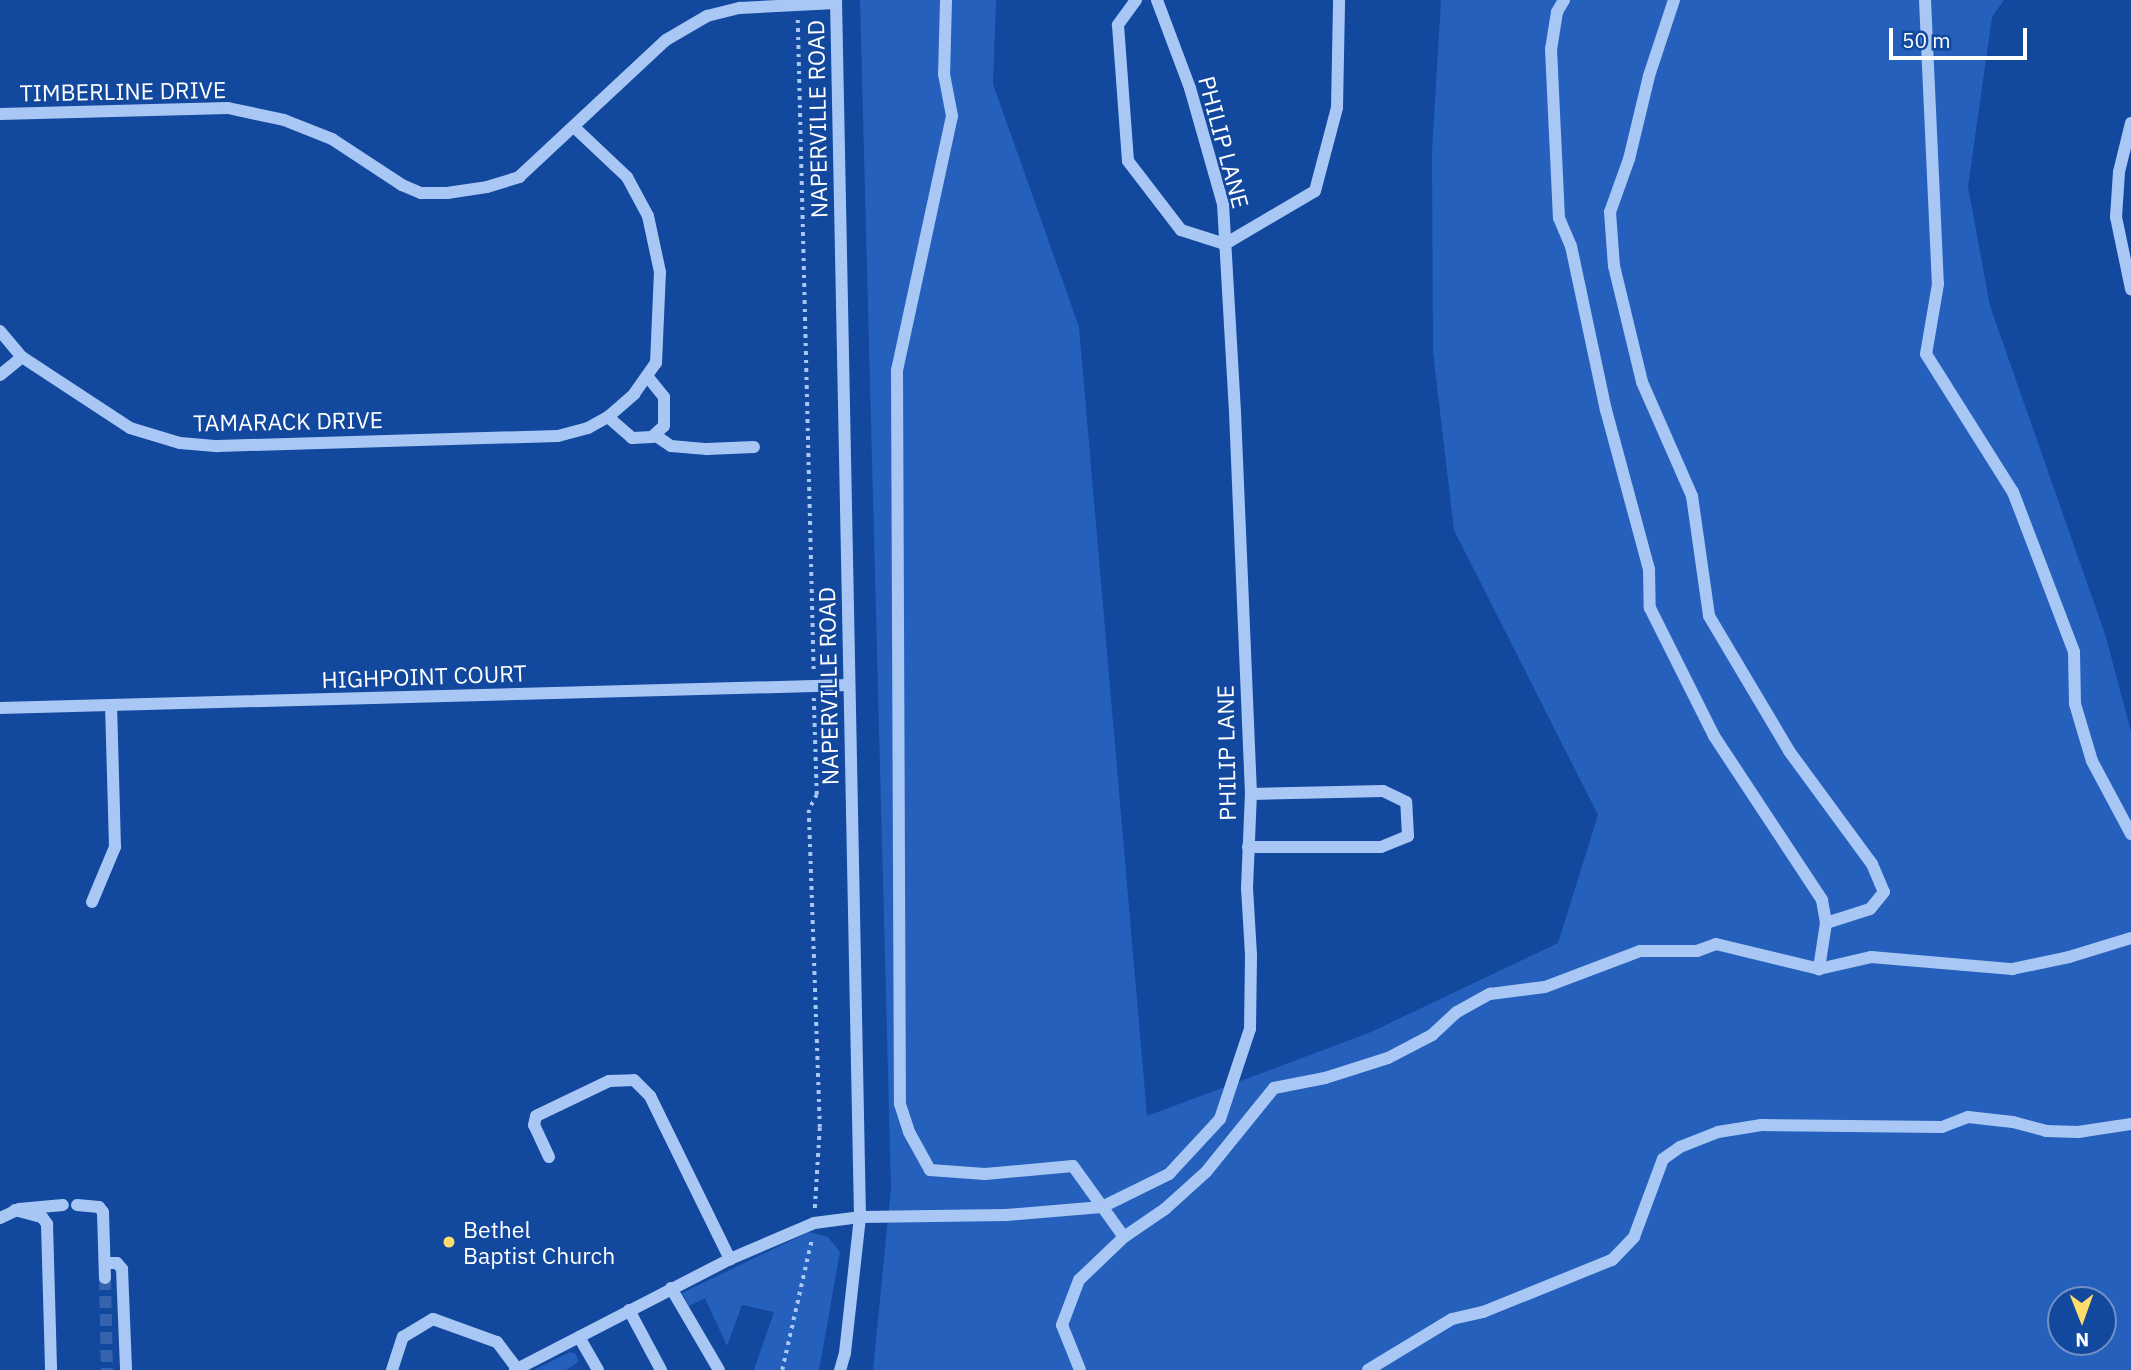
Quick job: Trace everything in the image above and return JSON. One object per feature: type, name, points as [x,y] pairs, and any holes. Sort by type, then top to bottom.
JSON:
[{"type":"street","points":[[946,0],[944,74],[952,116],[897,370],[900,1104],[909,1132],[930,1170],[985,1174],[1073,1167],[1124,1237]]},
{"type":"street","points":[[1136,0],[1118,25],[1128,161],[1181,230],[1225,244],[1315,191],[1337,108],[1339,0]]},
{"type":"street","name":"PHILIP LANE","points":[[516,1369],[730,1259],[814,1223],[860,1217],[1006,1215],[1102,1207],[1169,1174],[1220,1119],[1251,1029],[1248,847],[1251,794],[1223,204],[1191,88],[1157,0]]},
{"type":"street","points":[[1564,0],[1557,12],[1551,49],[1559,218],[1571,246],[1606,410],[1649,569],[1650,608],[1714,736],[1822,900],[1826,923],[1819,969]]},
{"type":"street","points":[[1674,0],[1649,76],[1629,159],[1609,212],[1614,266],[1642,382],[1692,496],[1709,616],[1789,751],[1872,864],[1885,892],[1870,909],[1826,923]]},
{"type":"street","points":[[1925,0],[1938,284],[1926,354],[2013,492],[2074,652],[2075,704],[2092,761],[2131,834]]},
{"type":"street","name":"TIMBERLINE DRIVE","points":[[0,114],[228,108],[284,120],[332,139],[401,185],[421,193],[447,193],[488,187],[519,177],[666,40],[707,16],[740,8],[836,2]]},
{"type":"street","name":"NAPERVILLE ROAD","points":[[836,2],[860,1217],[845,1353],[840,1370]]},
{"type":"street","points":[[2131,123],[2119,172],[2116,217],[2131,289]]},
{"type":"street","name":"TAMARACK DRIVE","points":[[0,331],[22,357],[130,428],[180,443],[218,446],[558,436],[608,417],[634,394],[656,363],[660,272],[648,216],[627,177],[573,127]]},
{"type":"street","points":[[0,375],[22,357]]},
{"type":"street","points":[[608,417],[632,438],[655,435],[664,426],[664,397],[647,376]]},
{"type":"street","points":[[655,435],[671,446],[707,449],[754,447]]},
{"type":"street","name":"HIGHPOINT COURT","points":[[0,708],[849,685]]},
{"type":"street","points":[[92,902],[115,847],[111,705]]},
{"type":"street","points":[[1248,847],[1381,847],[1408,835],[1406,802],[1383,791],[1251,794]]},
{"type":"street","points":[[1080,1370],[1062,1325],[1079,1280],[1124,1237],[1165,1209],[1206,1172],[1274,1088],[1325,1078],[1388,1058],[1432,1035],[1457,1012],[1490,994],[1545,987],[1640,951],[1697,951],[1716,944],[1819,969],[1871,957],[2012,969],[2068,957],[2131,938]]},
{"type":"street","points":[[549,1157],[534,1125],[536,1116],[609,1081],[634,1080],[650,1096],[730,1259]]},
{"type":"street","points":[[1368,1370],[1452,1319],[1483,1312],[1612,1260],[1634,1237],[1663,1159],[1680,1147],[1718,1132],[1761,1125],[1942,1127],[1968,1117],[2013,1122],[2046,1131],[2078,1132],[2131,1124]]},
{"type":"street","points":[[0,1218],[15,1210],[63,1205]]},
{"type":"street","points":[[77,1205],[99,1206],[103,1212],[105,1278]]},
{"type":"street","points":[[15,1210],[45,1221],[51,1370]]},
{"type":"street","points":[[105,1263],[117,1263],[122,1269],[127,1370]]},
{"type":"street","points":[[671,1288],[719,1370]]},
{"type":"street","points":[[629,1310],[661,1370]]},
{"type":"street","points":[[392,1370],[403,1337],[433,1319],[497,1342],[516,1369]]},
{"type":"street","points":[[579,1337],[598,1370]]},
{"type":"path","points":[[798,4],[814,659]]},
{"type":"path","points":[[782,1370],[811,1255],[820,1128],[809,810],[817,795],[814,690]]},
{"type":"shaded area","points":[[860,0],[996,0],[993,84],[1079,327],[1147,1116],[1371,1032],[1558,943],[1598,815],[1454,530],[1433,352],[1432,151],[1441,0],[2004,0],[1992,17],[1968,187],[1990,306],[2106,637],[2131,732],[2131,1370],[873,1370],[891,1188]]},
{"type":"shaded area","points":[[809,1232],[828,1237],[840,1252],[819,1370],[754,1370],[774,1312],[742,1305],[727,1346],[705,1298],[689,1306],[682,1293]]},
{"type":"shaded area","points":[[570,1352],[576,1354],[578,1362],[566,1370],[534,1370]]},
{"type":"tunnel","points":[[105,1278],[107,1370]]},
{"type":"place","name":"Bethel Baptist Church","points":[[449,1242]]}]
